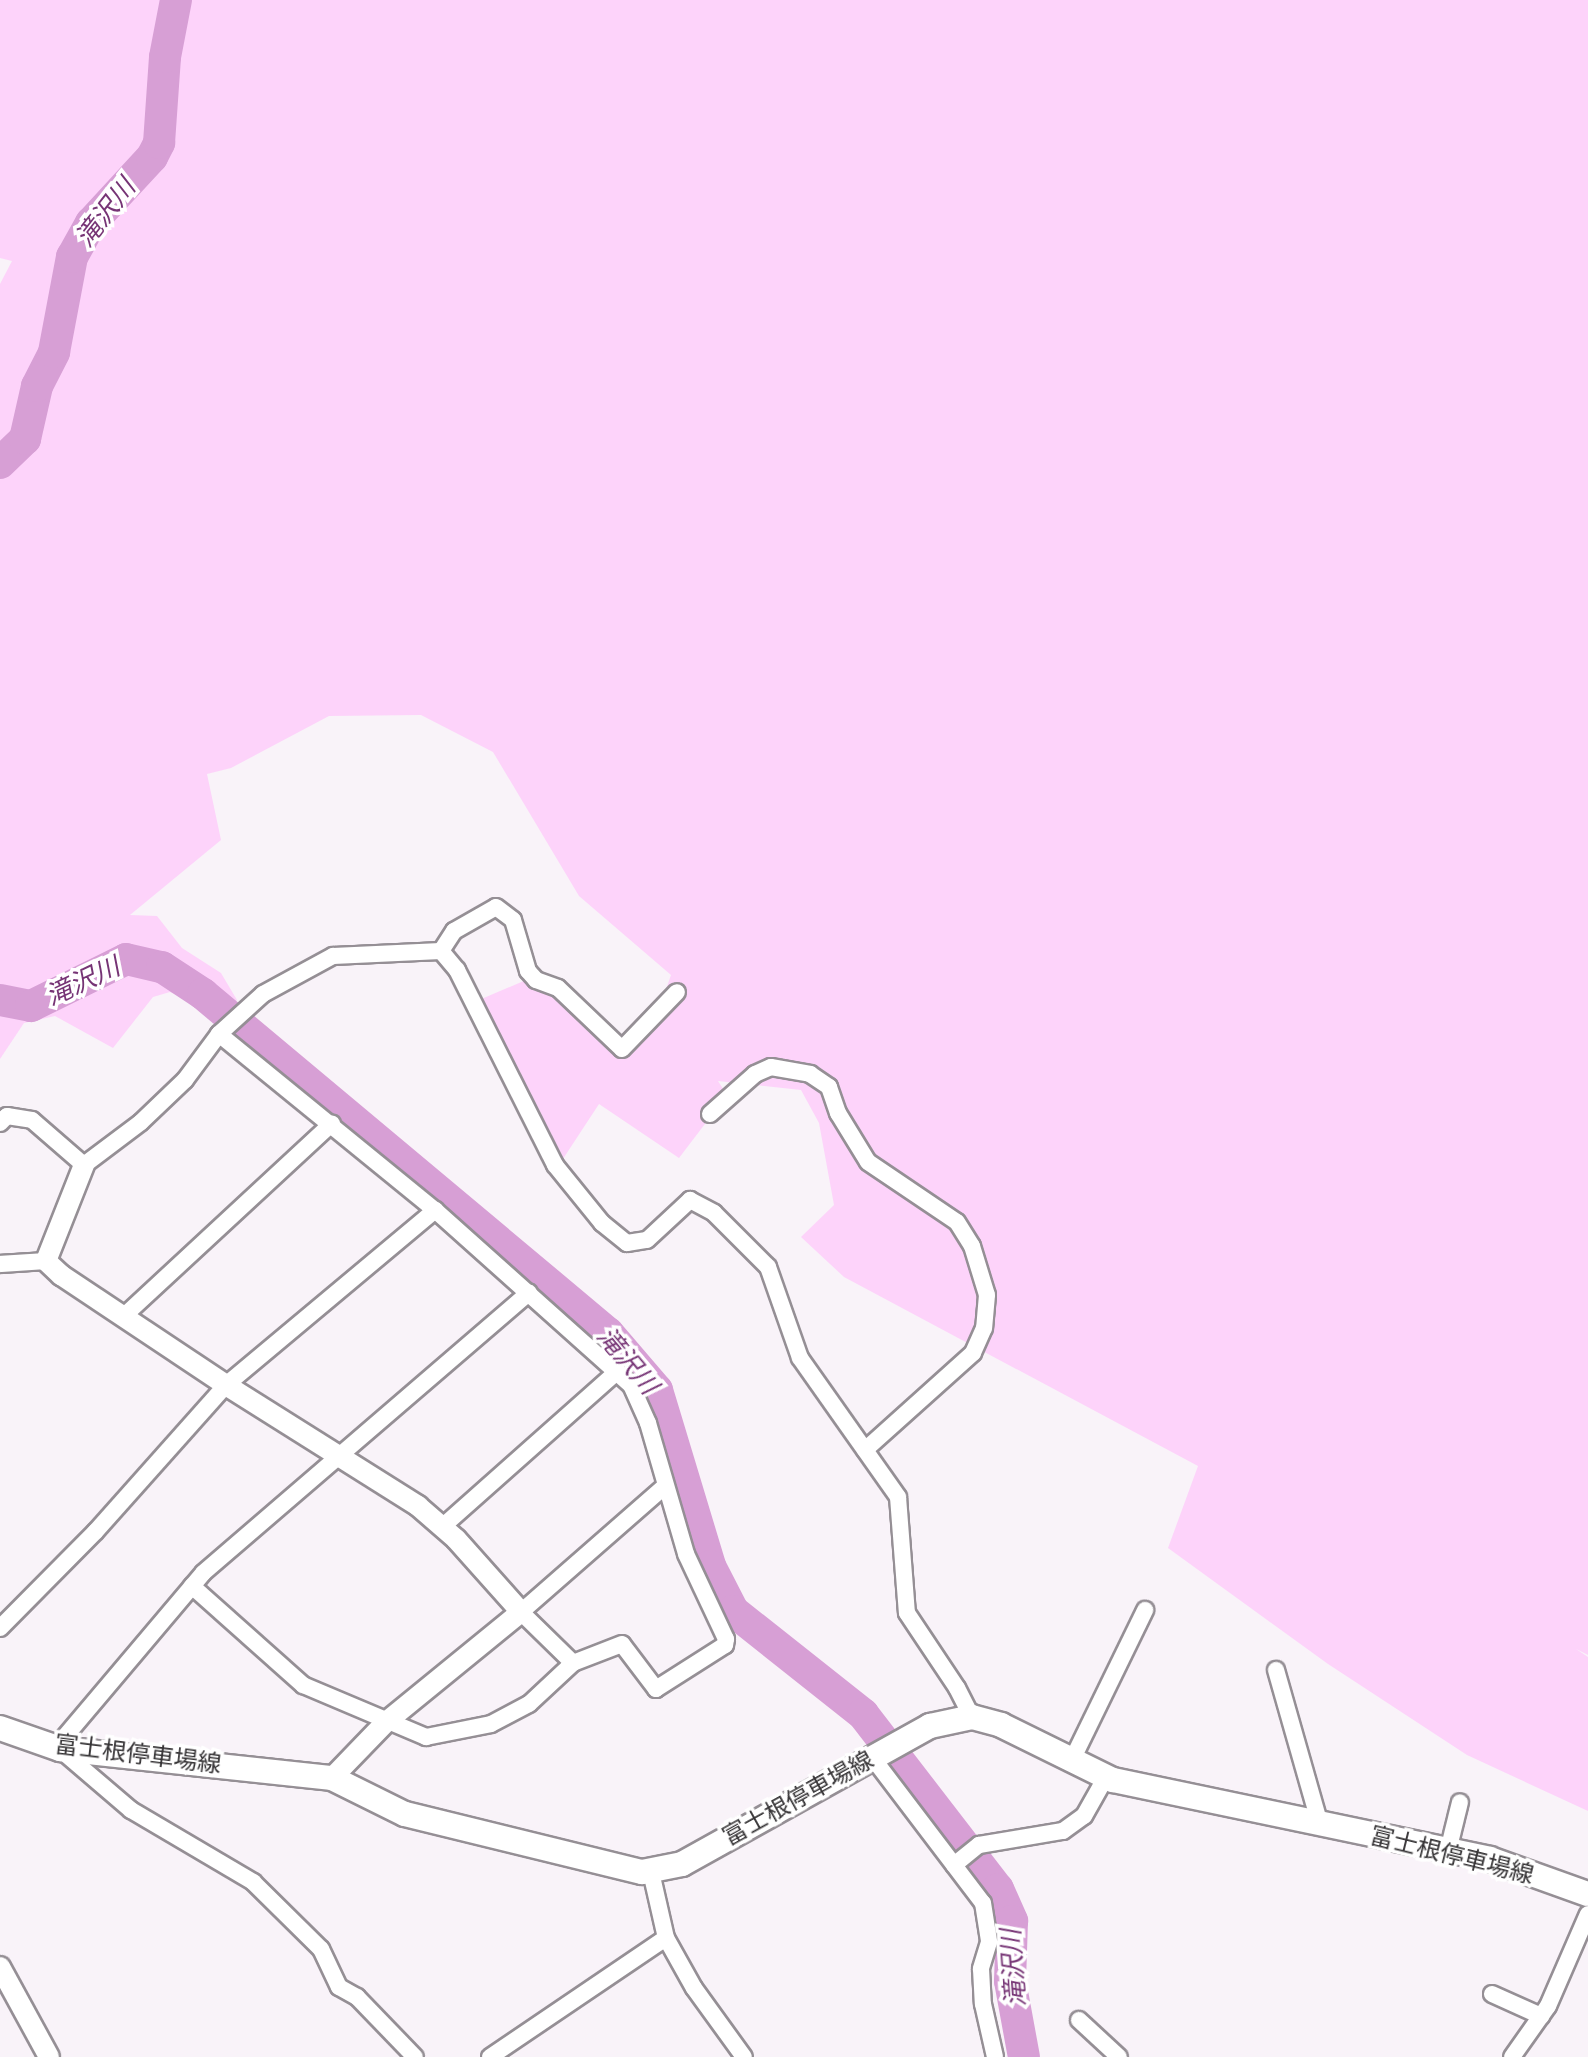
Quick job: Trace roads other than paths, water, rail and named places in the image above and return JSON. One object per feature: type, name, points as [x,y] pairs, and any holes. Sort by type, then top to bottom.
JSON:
[{"type":"main road","name":"富士根停車場線","points":[[0,1728],[58,1748],[332,1778],[405,1814],[589,1861],[651,1872],[682,1864],[930,1726],[972,1717],[1001,1725],[1106,1777],[1448,1851],[1526,1870],[1588,1894]]},
{"type":"street","points":[[441,951],[454,931],[496,907],[513,920],[528,971],[536,980],[558,988],[622,1049],[677,992]]},
{"type":"street","points":[[46,1261],[84,1165],[141,1122],[185,1080],[224,1029],[263,994],[333,956],[441,951]]},
{"type":"street","points":[[441,951],[457,970],[555,1165],[602,1223],[627,1243],[647,1240],[690,1200],[714,1213],[768,1267],[800,1358],[898,1497],[907,1613],[957,1688],[972,1717]]},
{"type":"street","points":[[192,1586],[303,1685],[426,1737],[491,1724],[529,1704],[573,1663],[622,1644],[656,1689],[725,1645],[726,1639],[686,1554],[648,1423],[631,1385],[435,1210],[224,1029]]},
{"type":"street","points":[[710,1114],[755,1074],[771,1067],[810,1074],[829,1087],[838,1113],[868,1162],[957,1222],[972,1246],[987,1295],[984,1328],[973,1353],[865,1450]]},
{"type":"street","points":[[0,1123],[7,1116],[32,1120],[84,1165]]},
{"type":"street","points":[[125,1315],[332,1123]]},
{"type":"street","points":[[0,1628],[96,1531],[226,1385],[435,1210]]},
{"type":"street","points":[[0,1264],[46,1261],[61,1275],[226,1385],[343,1456],[442,1527],[573,1663]]},
{"type":"street","points":[[415,2057],[357,1997],[339,1987],[321,1949],[253,1882],[131,1810],[58,1748],[192,1586],[254,1528],[343,1456],[529,1293]]},
{"type":"street","points":[[442,1527],[618,1371]]},
{"type":"street","points":[[332,1778],[386,1722],[521,1612],[665,1486]]},
{"type":"street","points":[[1072,1760],[1145,1610]]},
{"type":"street","points":[[1276,1670],[1320,1824]]},
{"type":"street","points":[[872,1757],[983,1903],[989,1942],[981,1969],[983,2004],[995,2057]]},
{"type":"street","points":[[954,1865],[979,1845],[1063,1831],[1084,1816],[1106,1777]]},
{"type":"street","points":[[1448,1851],[1460,1802]]},
{"type":"street","points":[[651,1872],[666,1938],[694,1988],[744,2057]]},
{"type":"street","points":[[1512,2057],[1541,2016],[1562,1978],[1588,1914]]},
{"type":"street","points":[[490,2057],[666,1938]]},
{"type":"street","points":[[0,1967],[49,2057]]},
{"type":"street","points":[[1492,1994],[1541,2016]]},
{"type":"street","points":[[1079,2020],[1119,2057]]},
{"type":"waterway","name":"滝沢川","points":[[0,463],[25,439],[37,386],[54,352],[72,257],[91,223],[152,157],[159,143],[165,57],[176,0]]},
{"type":"waterway","name":"滝沢川","points":[[0,1000],[31,1006],[126,959],[162,967],[203,994],[608,1333],[657,1390],[710,1566],[733,1611],[863,1714],[998,1889],[1012,1921],[1010,1981],[1024,2057]]}]
